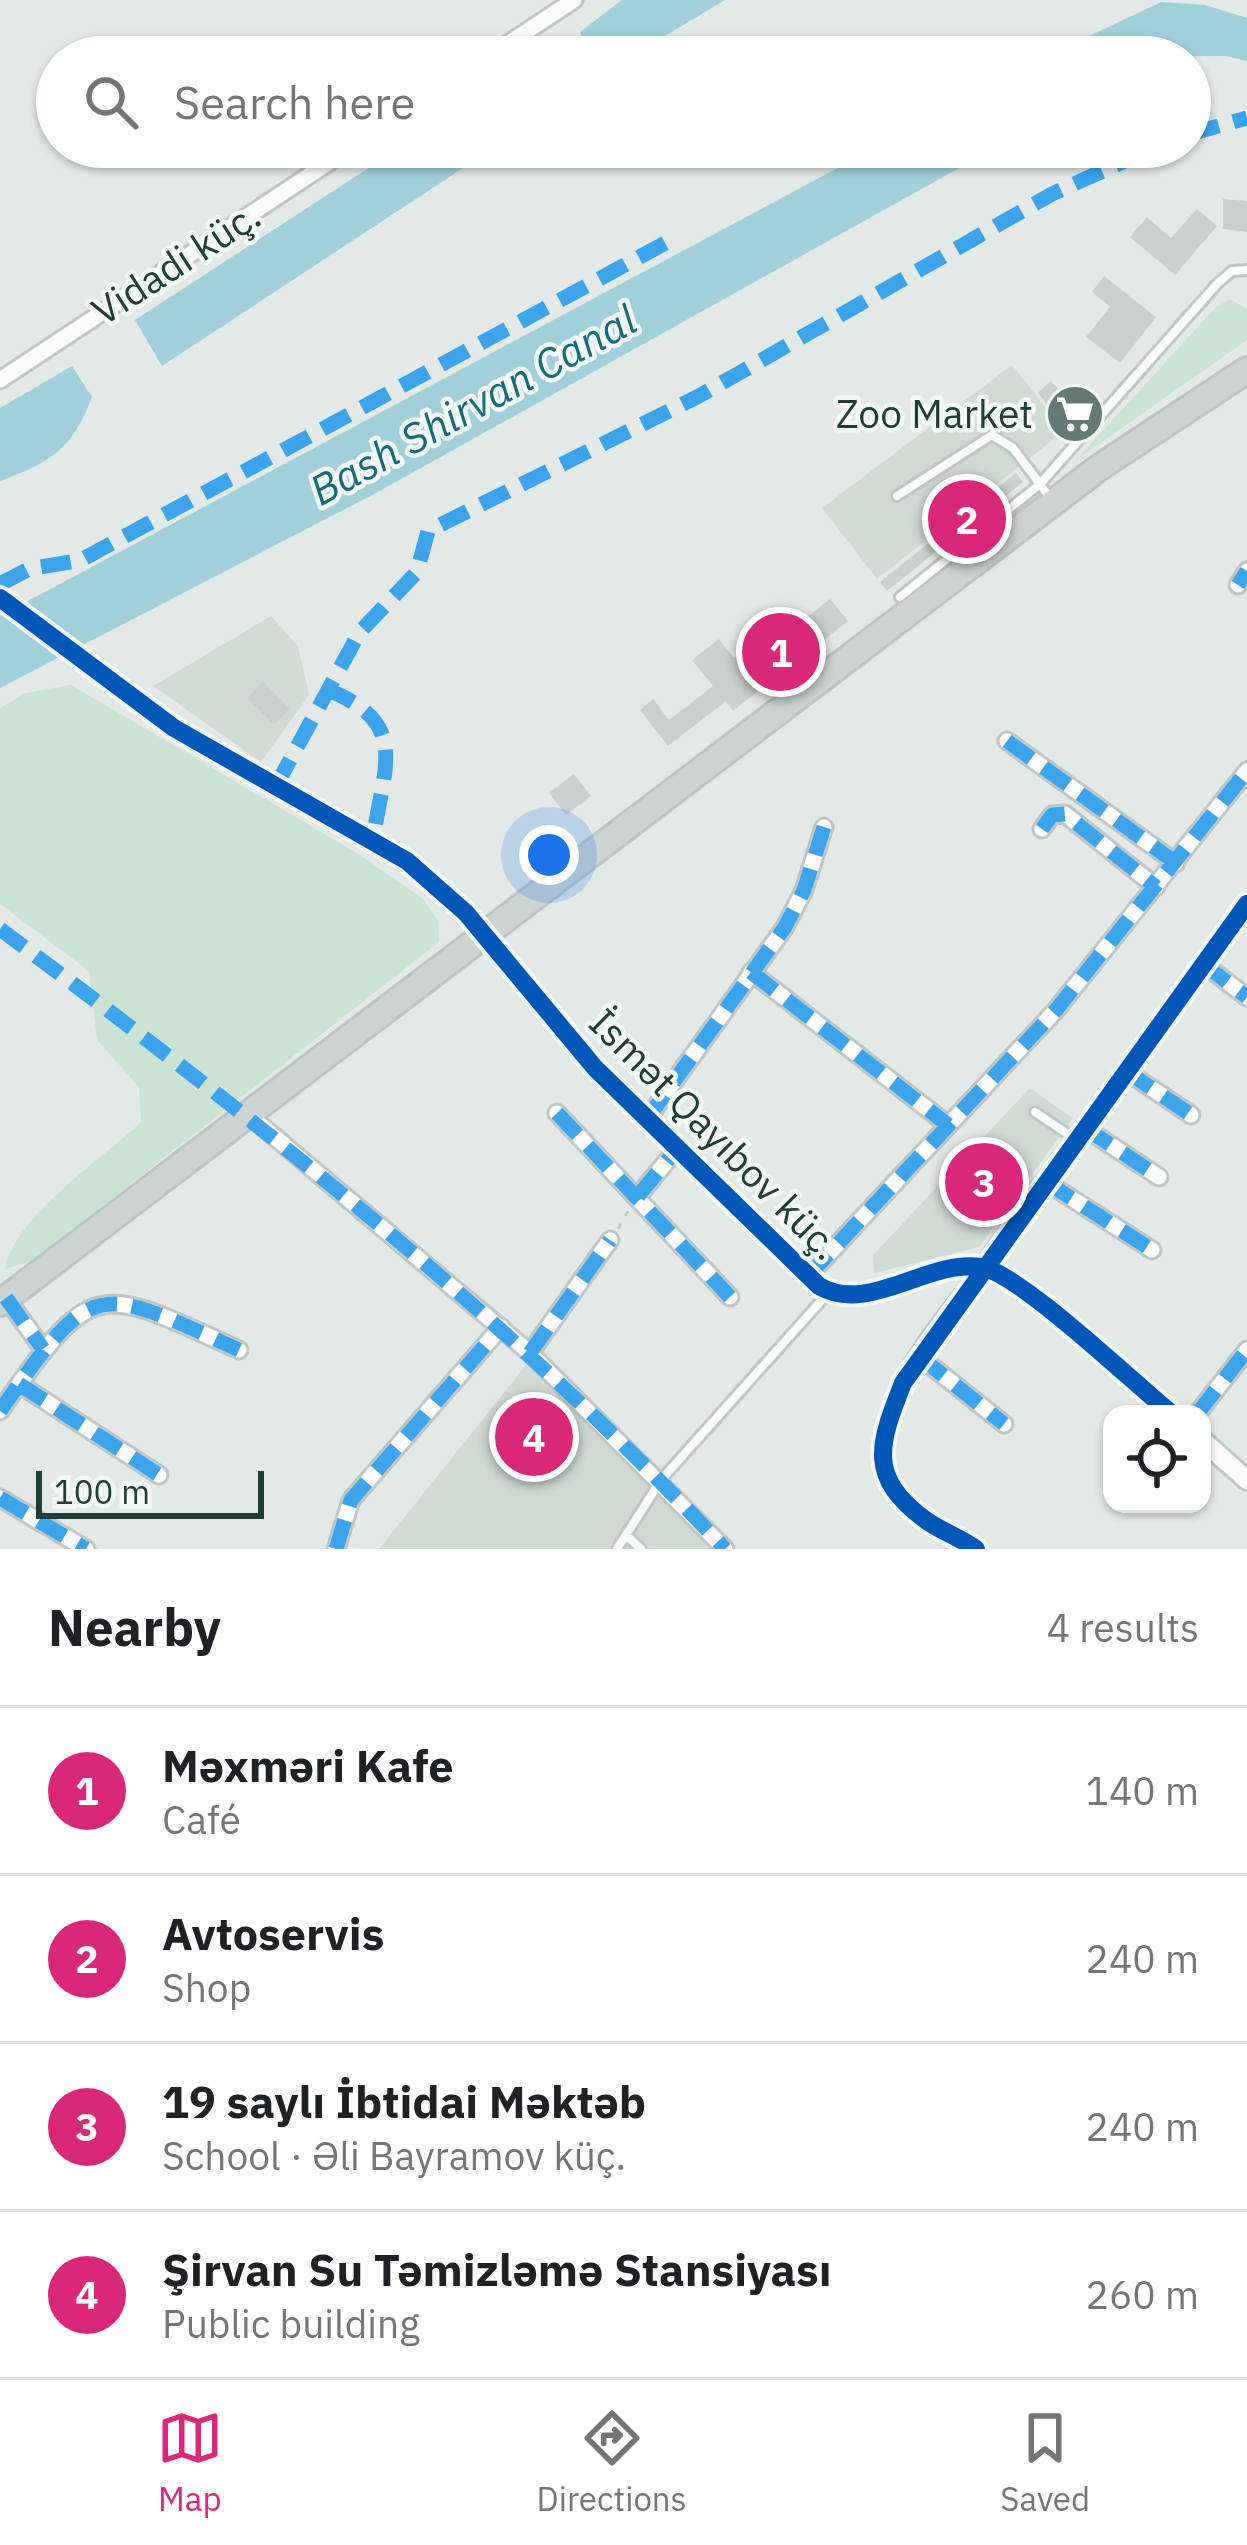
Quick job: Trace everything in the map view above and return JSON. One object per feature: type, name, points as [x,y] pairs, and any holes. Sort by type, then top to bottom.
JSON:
[{"type":"main road","points":[[3,1301],[486,936],[1047,494],[1247,370]]},
{"type":"street","points":[[520,36],[574,0]]},
{"type":"street","name":"Vidadi küç.","points":[[0,380],[320,168]]},
{"type":"street","points":[[0,598],[190,738],[407,861],[486,936]]},
{"type":"street","points":[[1007,741],[1176,863]]},
{"type":"street","points":[[808,1276],[1057,1010],[1247,771]]},
{"type":"street","points":[[1042,829],[1052,815],[1065,814],[1156,887]]},
{"type":"street","points":[[647,1119],[805,890],[824,827]]},
{"type":"street","points":[[976,1549],[906,1504],[880,1462],[893,1408],[920,1357],[1247,904]]},
{"type":"street","name":"İsmət Qayıbov küç.","points":[[486,936],[567,1036],[677,1149],[829,1292],[861,1293],[961,1267],[984,1267]]},
{"type":"street","points":[[1203,964],[1247,997]]},
{"type":"street","points":[[751,972],[948,1125]]},
{"type":"street","points":[[1126,1071],[1191,1115]]},
{"type":"street","points":[[557,1113],[730,1297]]},
{"type":"street","points":[[250,1115],[530,1353],[725,1549]]},
{"type":"street","points":[[1080,1134],[1160,1177]]},
{"type":"street","points":[[638,1196],[677,1149]]},
{"type":"street","points":[[1046,1182],[1153,1250]]},
{"type":"street","points":[[530,1353],[610,1240]]},
{"type":"street","points":[[984,1267],[1027,1294],[1161,1405]]},
{"type":"street","points":[[0,1412],[44,1349],[71,1320],[94,1306],[121,1300],[239,1350]]},
{"type":"street","points":[[3,1301],[44,1349]]},
{"type":"street","points":[[336,1549],[352,1499],[501,1327]]},
{"type":"street","points":[[1204,1405],[1247,1349]]},
{"type":"street","points":[[920,1357],[1004,1424]]},
{"type":"street","points":[[19,1384],[159,1475]]},
{"type":"street","points":[[1211,1448],[1247,1480]]},
{"type":"street","points":[[0,1498],[86,1549]]},
{"type":"lane","points":[[900,597],[1047,494],[1217,284],[1232,271],[1247,270]]},
{"type":"lane","points":[[897,496],[992,435],[1013,448],[1047,494]]},
{"type":"lane","points":[[1034,1112],[1080,1134]]},
{"type":"lane","points":[[617,1549],[661,1480],[829,1292]]},
{"type":"lane","points":[[626,1535],[641,1549]]},
{"type":"path","points":[[610,1240],[638,1196]]},
{"type":"shaded area","points":[[1012,365],[1064,431],[877,579],[822,508]]},
{"type":"shaded area","points":[[271,616],[298,646],[309,695],[261,762],[153,686]]},
{"type":"shaded area","points":[[1030,1088],[1073,1118],[979,1247],[874,1273],[873,1255]]},
{"type":"shaded area","points":[[526,1365],[673,1508],[710,1549],[379,1549]]},
{"type":"green space","points":[[1230,299],[1247,309],[1247,340],[1075,461],[1215,308]]},
{"type":"green space","points":[[71,685],[357,853],[423,899],[438,920],[439,942],[32,1261],[5,1269],[12,1249],[42,1209],[141,1122],[139,1087],[97,1040],[89,971],[0,904],[0,708],[25,693]]},
{"type":"water","points":[[622,0],[725,0],[665,36],[582,36],[580,32]]},
{"type":"water","points":[[1161,2],[1205,5],[1247,18],[1247,61],[1211,56],[1211,36],[1089,36]]},
{"type":"water","points":[[369,168],[463,168],[162,366],[135,320]]},
{"type":"water","name":"Bash Shirvan Canal","points":[[838,168],[959,168],[376,493],[0,688],[0,616]]},
{"type":"water","points":[[72,366],[92,397],[76,429],[47,460],[0,481],[0,408]]},
{"type":"building","points":[[1223,199],[1247,201],[1247,232],[1223,229]]},
{"type":"building","points":[[1197,209],[1217,226],[1175,275],[1130,237],[1147,217],[1171,238]]},
{"type":"building","points":[[1104,276],[1156,317],[1120,363],[1086,337],[1110,307],[1092,292]]},
{"type":"building","points":[[1050,381],[1072,402],[1078,395],[1093,410],[1070,433],[1038,393]]},
{"type":"building","points":[[1016,473],[1023,482],[887,591],[880,582]]},
{"type":"building","points":[[830,599],[848,621],[733,711],[726,701],[668,746],[640,710],[653,699],[669,720],[713,686],[692,660],[719,639],[734,658],[785,618],[793,628]]},
{"type":"building","points":[[263,681],[290,709],[274,725],[247,698]]},
{"type":"building","points":[[574,774],[591,796],[566,815],[549,793]]},
{"type":"building","points":[[979,1165],[1008,1185],[978,1226],[950,1206]]},
{"type":"marked path","points":[[1211,128],[1247,118]]},
{"type":"marked path","points":[[276,786],[359,633],[417,572],[428,531],[699,396],[1052,194],[1110,168]]},
{"type":"marked path","points":[[0,584],[29,569],[81,560],[671,240]]},
{"type":"marked path","points":[[1238,585],[1247,571]]},
{"type":"marked path","points":[[326,689],[353,702],[381,732],[385,769],[373,841]]},
{"type":"marked path","points":[[1007,741],[1176,863]]},
{"type":"marked path","points":[[808,1276],[1056,1010],[1247,771]]},
{"type":"marked path","points":[[1042,829],[1052,815],[1065,814],[1156,887]]},
{"type":"marked path","points":[[647,1119],[785,927],[804,890],[824,827]]},
{"type":"marked path","points":[[0,929],[377,1223],[556,1380],[725,1549]]},
{"type":"marked path","points":[[1203,964],[1247,997]]},
{"type":"marked path","points":[[751,972],[948,1125]]},
{"type":"marked path","points":[[1126,1071],[1191,1115]]},
{"type":"marked path","points":[[557,1113],[730,1297]]},
{"type":"marked path","points":[[1085,1128],[1159,1177]]},
{"type":"marked path","points":[[638,1196],[677,1149]]},
{"type":"marked path","points":[[1046,1182],[1152,1250]]},
{"type":"marked path","points":[[530,1353],[610,1240]]},
{"type":"marked path","points":[[6,1298],[43,1349]]},
{"type":"marked path","points":[[0,1411],[57,1336],[79,1315],[101,1306],[125,1305],[154,1313],[239,1350]]},
{"type":"marked path","points":[[336,1549],[351,1500],[501,1327]]},
{"type":"marked path","points":[[1204,1405],[1247,1350]]},
{"type":"marked path","points":[[920,1357],[1004,1424]]},
{"type":"marked path","points":[[19,1384],[159,1475]]},
{"type":"marked path","points":[[0,1498],[86,1549]]},
{"type":"cycle path","points":[[0,598],[174,728],[407,861],[466,913],[595,1068],[819,1286],[858,1294],[940,1271],[981,1267],[1048,1308],[1161,1405]]},
{"type":"cycle path","points":[[976,1549],[907,1505],[886,1474],[884,1442],[903,1383],[1247,904]]},
{"type":"place","name":"Zoo Market","points":[[1075,414]]},
{"type":"place","name":"Avtoservis","points":[[967,519]]},
{"type":"place","name":"Məxməri Kafe","points":[[781,652]]},
{"type":"place","name":"19 saylı İbtidai Məktəb","points":[[984,1182]]},
{"type":"place","name":"Şirvan Su Təmizləmə Stansiyası","points":[[534,1437]]}]
